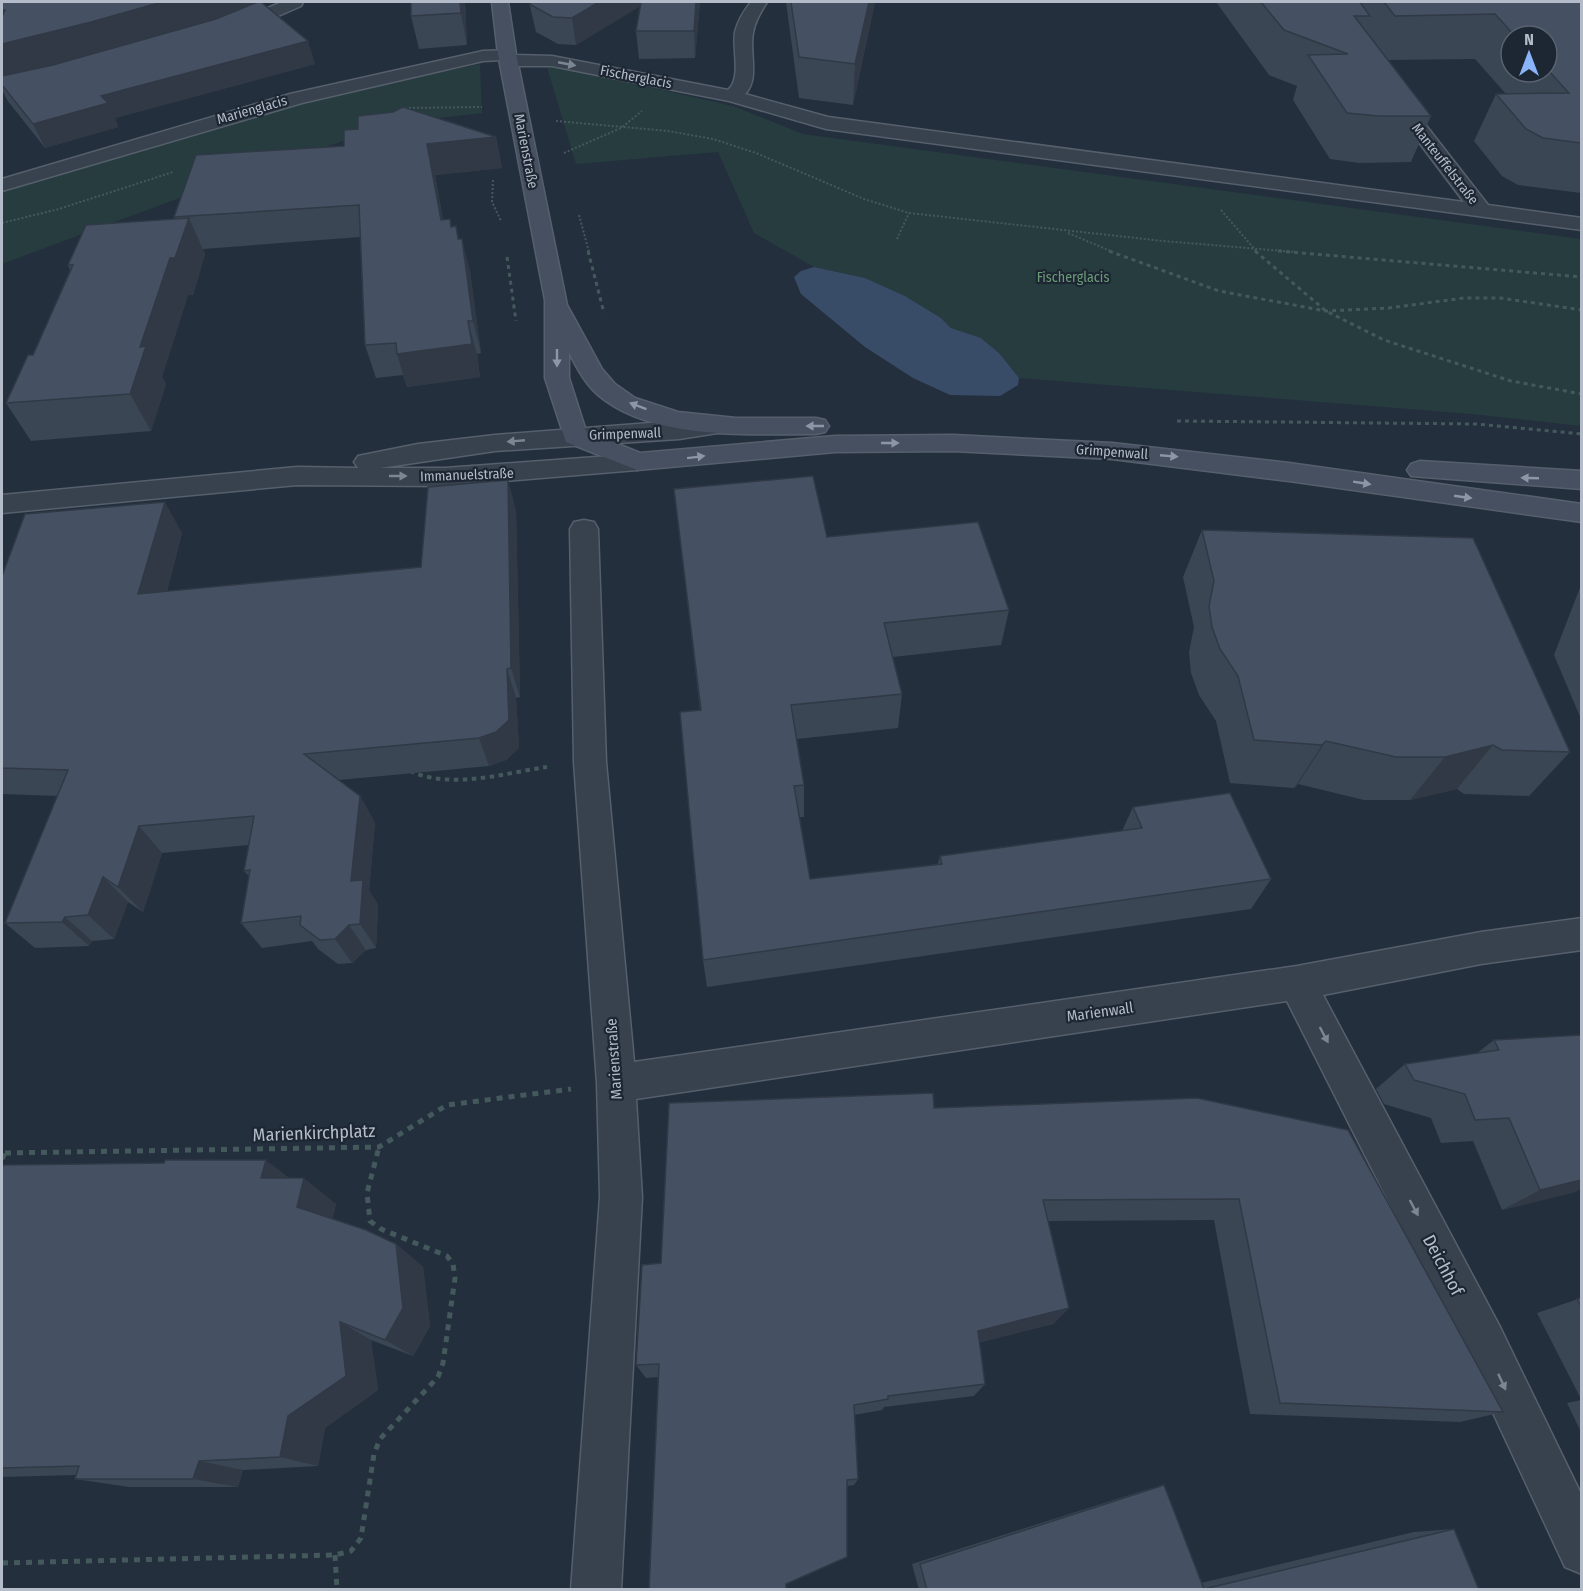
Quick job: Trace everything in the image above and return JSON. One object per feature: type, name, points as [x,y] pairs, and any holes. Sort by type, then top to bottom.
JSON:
[{"type":"street","points":[[218,35],[295,2]]},
{"type":"street","name":"Marienstraße","points":[[500,2],[508,57],[556,300],[557,378],[574,436]]},
{"type":"street","points":[[732,96],[741,88],[742,42],[749,16],[759,2]]},
{"type":"street","name":"Marienglacis","points":[[2,185],[297,98],[483,56],[508,57]]},
{"type":"street","name":"Fischerglacis","points":[[508,57],[552,61],[732,96],[826,123],[1581,224]]},
{"type":"street","name":"Manteuffelstraße","points":[[1387,89],[1481,210]]},
{"type":"street","name":"Marienstraße","points":[[556,300],[585,359],[607,389],[642,408],[715,426]]},
{"type":"street","name":"Grimpenwall","points":[[574,436],[675,432],[715,426],[1028,428],[1167,438],[1380,466],[1479,476],[1581,480]]},
{"type":"street","name":"Grimpenwall","points":[[574,436],[637,462],[835,444],[953,443],[1054,448],[1181,458],[1581,513]]},
{"type":"street","name":"Immanuelstraße","points":[[297,476],[440,447],[574,436]]},
{"type":"street","name":"Immanuelstraße","points":[[2,504],[297,476],[445,477],[637,462]]},
{"type":"street","name":"Marienstraße","points":[[584,529],[590,762],[616,1083],[621,1197],[596,1590]]},
{"type":"street","name":"Marienwall","points":[[616,1083],[1297,983],[1481,948],[1581,934]]},
{"type":"street","name":"Deichhof","points":[[1297,983],[1483,1341],[1581,1550]]},
{"type":"path","points":[[398,109],[492,107],[483,56]]},
{"type":"path","points":[[566,162],[564,153],[621,128],[647,108]]},
{"type":"path","points":[[557,132],[554,121],[679,133],[732,145],[871,203],[909,213],[1254,250],[1581,277]]},
{"type":"path","points":[[2,224],[59,209],[183,168]]},
{"type":"path","points":[[494,172],[491,194],[493,211],[502,222],[503,231]]},
{"type":"path","points":[[1207,173],[1205,192],[1254,250],[1326,311],[1384,340],[1468,368],[1511,381],[1581,394]]},
{"type":"path","points":[[897,239],[909,213]]},
{"type":"path","points":[[578,214],[605,320]]},
{"type":"path","points":[[1062,231],[1135,262],[1219,291],[1326,311],[1389,308],[1464,298],[1500,298],[1581,310]]},
{"type":"path","points":[[506,250],[517,328]]},
{"type":"path","points":[[408,769],[416,775],[439,780],[590,762]]},
{"type":"path","name":"Marienkirchplatz","points":[[3,1151],[379,1147],[447,1105],[616,1083]]},
{"type":"path","points":[[2,1563],[335,1555],[351,1551],[362,1538],[374,1454],[380,1439],[438,1377],[443,1363],[455,1278],[453,1264],[447,1256],[381,1229],[370,1221],[366,1208],[368,1186],[379,1147]]},
{"type":"path","points":[[2,1159],[3,1151]]},
{"type":"path","points":[[335,1555],[337,1590]]},
{"type":"green space","points":[[480,64],[482,113],[395,123],[209,187],[2,264],[2,190],[292,102]]},
{"type":"green space","name":"Fischerglacis","points":[[546,64],[733,106],[803,134],[1581,239],[1581,426],[1472,414],[1019,378],[1000,354],[981,338],[951,328],[941,318],[905,296],[865,278],[814,267],[754,233],[718,152],[576,164]]},
{"type":"water","points":[[814,267],[865,278],[905,296],[941,318],[951,328],[981,338],[1000,354],[1019,378],[1018,385],[1000,396],[950,395],[913,378],[865,347],[801,294],[794,277],[801,271]]},
{"type":"building","points":[[2,2],[162,2],[2,44],[2,17],[5,10],[2,10]]},
{"type":"building","points":[[261,2],[308,41],[101,96],[108,103],[33,124],[2,85],[2,76],[53,65],[216,19]]},
{"type":"building","points":[[411,2],[460,2],[461,13],[411,16]]},
{"type":"building","points":[[530,2],[599,2],[572,18],[553,17],[531,5]]},
{"type":"building","points":[[641,2],[696,2],[694,31],[636,31]]},
{"type":"building","points":[[791,2],[869,2],[855,64],[799,57]]},
{"type":"building","points":[[1261,2],[1360,2],[1370,16],[1354,16],[1431,116],[1378,116],[1347,113],[1308,55],[1348,54],[1284,30]]},
{"type":"building","points":[[1384,2],[1581,2],[1581,143],[1543,138],[1526,129],[1496,94],[1569,93],[1559,82],[1559,24],[1504,24],[1495,14],[1395,16]]},
{"type":"building","points":[[403,107],[496,137],[427,144],[441,220],[450,219],[451,227],[456,226],[458,239],[462,239],[473,321],[468,321],[472,344],[397,354],[396,343],[365,345],[359,205],[174,217],[196,155],[344,146],[344,130],[358,129],[358,116],[393,112]]},
{"type":"building","points":[[189,218],[175,258],[170,258],[140,347],[146,346],[130,394],[6,403],[28,355],[33,355],[73,265],[68,265],[86,225]]},
{"type":"building","points":[[813,476],[827,537],[978,522],[1009,610],[884,623],[902,694],[791,705],[804,785],[794,786],[810,879],[942,864],[940,856],[1142,828],[1133,807],[1230,793],[1271,879],[703,960],[680,712],[701,710],[674,489]]},
{"type":"building","points":[[508,480],[511,668],[507,669],[509,720],[496,732],[479,738],[304,754],[360,796],[351,881],[363,880],[360,924],[349,925],[335,939],[320,940],[300,925],[301,916],[241,923],[250,870],[244,871],[254,816],[139,826],[118,887],[103,877],[88,915],[65,917],[62,922],[5,923],[68,770],[2,768],[2,576],[25,514],[165,502],[138,594],[421,567],[428,487]]},
{"type":"building","points":[[1202,530],[1473,538],[1570,752],[1502,750],[1493,745],[1445,757],[1396,757],[1326,741],[1322,745],[1254,740],[1238,676],[1220,649],[1212,627],[1209,606],[1214,581]]},
{"type":"building","points":[[1581,1035],[1581,1180],[1540,1190],[1509,1118],[1475,1120],[1465,1094],[1414,1080],[1405,1064],[1499,1050],[1494,1040]]},
{"type":"building","points":[[933,1093],[934,1108],[1197,1098],[1348,1130],[1503,1412],[1280,1403],[1239,1199],[1043,1200],[1069,1308],[978,1331],[985,1384],[888,1396],[888,1399],[854,1405],[858,1479],[847,1480],[847,1557],[786,1584],[786,1590],[649,1590],[659,1364],[636,1365],[642,1265],[661,1263],[669,1103]]},
{"type":"building","points":[[165,1160],[266,1160],[261,1178],[304,1178],[297,1207],[366,1230],[396,1244],[403,1308],[385,1340],[340,1322],[346,1376],[288,1416],[280,1457],[199,1461],[193,1479],[75,1479],[79,1466],[2,1468],[2,1165],[164,1163]]},
{"type":"building","points":[[1164,1485],[1204,1589],[1454,1529],[1479,1590],[927,1590],[920,1564]]}]
